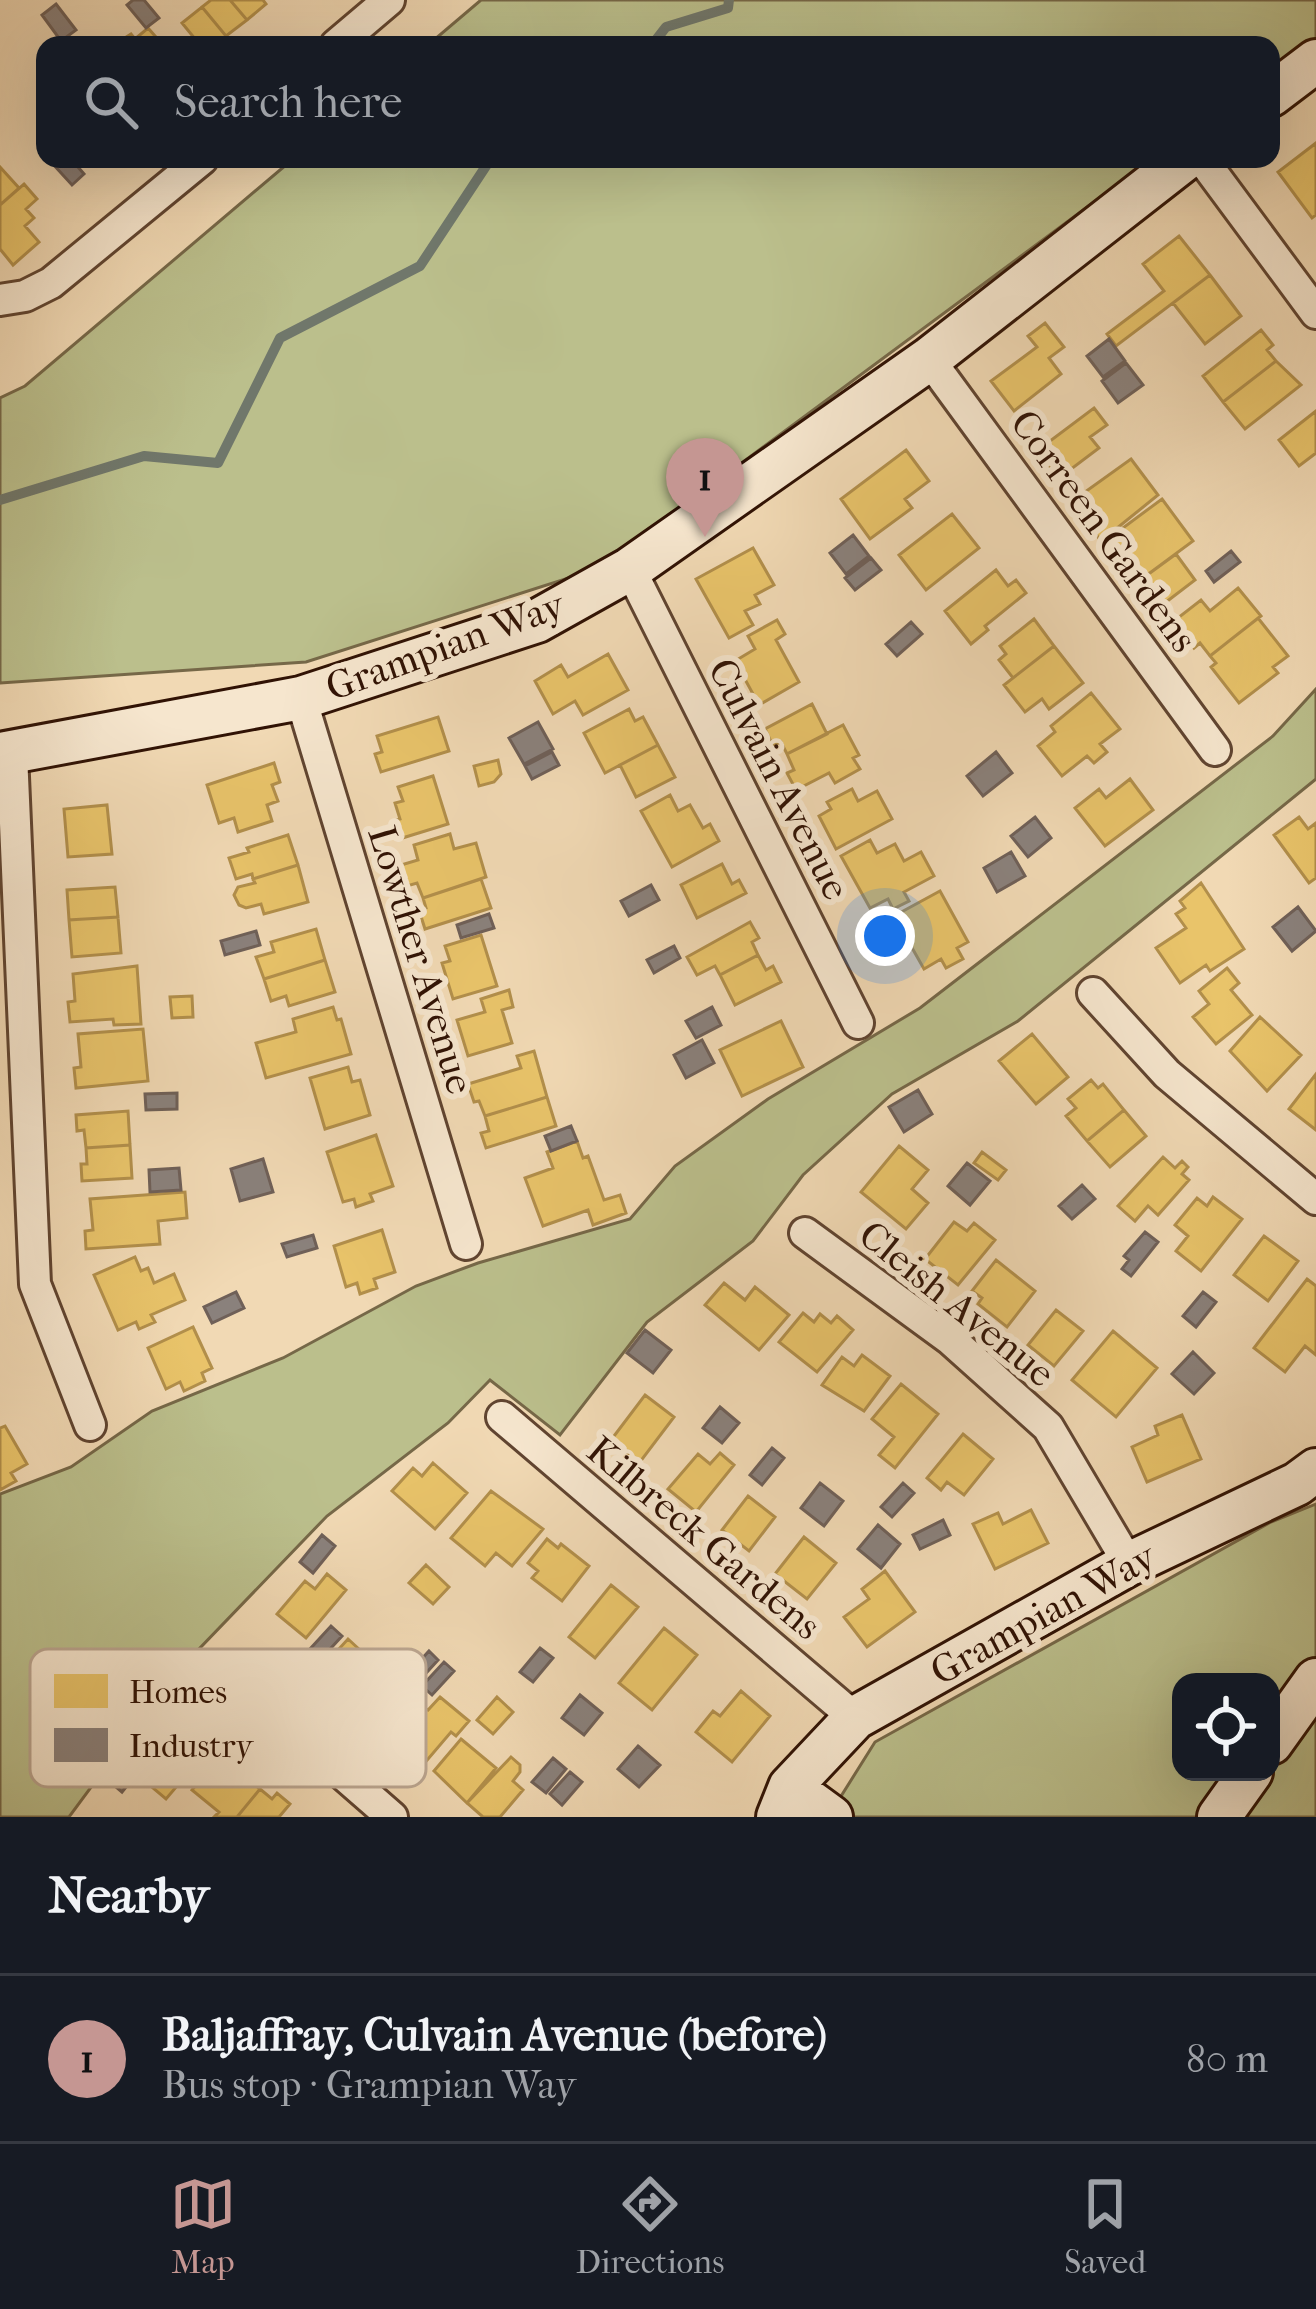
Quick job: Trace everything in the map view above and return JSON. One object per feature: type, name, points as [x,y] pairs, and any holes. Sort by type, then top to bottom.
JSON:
[{"type":"street","points":[[346,36],[388,0]]},
{"type":"street","points":[[1280,88],[1316,62]]},
{"type":"street","points":[[0,299],[25,296],[52,283],[191,168]]},
{"type":"street","name":"Grampian Way","points":[[6,754],[301,698],[537,621],[630,569],[929,358],[1173,168]]},
{"type":"street","points":[[1209,168],[1316,313]]},
{"type":"street","name":"Correen Gardens","points":[[929,358],[1215,750]]},
{"type":"street","name":"Culvain Avenue","points":[[630,569],[858,1023]]},
{"type":"street","name":"Lowther Avenue","points":[[301,698],[466,1244]]},
{"type":"street","points":[[6,754],[35,1284],[90,1425]]},
{"type":"street","points":[[1093,993],[1167,1074],[1316,1199]]},
{"type":"street","name":"Cleish Avenue","points":[[805,1233],[951,1340],[1048,1427],[1129,1564]]},
{"type":"street","name":"Kilbreck Gardens","points":[[502,1418],[855,1718]]},
{"type":"street","name":"Grampian Way","points":[[831,1817],[784,1802],[855,1718],[1129,1564],[1297,1484],[1316,1470]]},
{"type":"street","points":[[1280,1730],[1316,1680]]},
{"type":"street","points":[[1219,1817],[1245,1781]]},
{"type":"street","points":[[358,1787],[392,1817]]},
{"type":"green space","points":[[481,0],[1316,0],[1316,38],[1280,64],[1280,36],[439,36]]},
{"type":"green space","points":[[282,168],[1140,168],[600,568],[306,662],[0,683],[0,398],[25,386]]},
{"type":"green space","points":[[1316,689],[1316,779],[1018,1021],[892,1094],[803,1175],[753,1241],[647,1322],[560,1435],[490,1380],[448,1423],[327,1516],[199,1649],[30,1649],[30,1787],[91,1787],[69,1817],[0,1817],[0,1494],[71,1467],[152,1411],[283,1358],[416,1286],[630,1219],[675,1166],[768,1099],[920,1008],[1273,736]]},
{"type":"green space","points":[[1316,1504],[1316,1817],[828,1817],[875,1742],[1271,1522]]},
{"type":"building: Homes","points":[[211,0],[230,0],[247,20],[226,36],[202,7]]},
{"type":"building: Homes","points":[[230,0],[263,0],[266,4],[247,20]]},
{"type":"building: Homes","points":[[202,7],[226,36],[193,36],[182,23]]},
{"type":"building: Homes","points":[[1316,143],[1316,215],[1312,218],[1278,172]]},
{"type":"building: Homes","points":[[0,167],[19,188],[0,205]]},
{"type":"building: Homes","points":[[24,184],[37,199],[26,209],[34,218],[25,226],[39,242],[13,265],[0,249],[0,205]]},
{"type":"building: Homes","points":[[1179,236],[1210,275],[1116,346],[1107,334],[1164,291],[1143,264]]},
{"type":"building: Homes","points":[[1210,275],[1241,316],[1205,344],[1173,303]]},
{"type":"building: Homes","points":[[1045,323],[1064,347],[1049,358],[1061,374],[1014,411],[991,381],[1037,347],[1028,336]]},
{"type":"building: Homes","points":[[1261,330],[1273,345],[1267,350],[1276,361],[1223,402],[1203,376]]},
{"type":"building: Homes","points":[[1276,361],[1301,385],[1245,429],[1223,402]]},
{"type":"building: Homes","points":[[1094,408],[1107,425],[1090,437],[1099,448],[1054,482],[1045,470],[1054,463],[1042,447]]},
{"type":"building: Homes","points":[[1316,411],[1316,453],[1299,466],[1279,440]]},
{"type":"building: Homes","points":[[906,450],[929,481],[905,499],[912,508],[870,539],[841,499]]},
{"type":"building: Homes","points":[[1131,459],[1158,495],[1101,541],[1083,517],[1090,512],[1078,497]]},
{"type":"building: Homes","points":[[1162,499],[1193,541],[1139,581],[1116,558],[1120,555],[1108,539]]},
{"type":"building: Homes","points":[[952,514],[979,548],[926,590],[899,555]]},
{"type":"building: Homes","points":[[753,548],[774,585],[755,595],[760,604],[745,611],[753,625],[729,638],[696,579]]},
{"type":"building: Homes","points":[[1176,554],[1195,580],[1153,612],[1143,597],[1149,593],[1139,581]]},
{"type":"building: Homes","points":[[996,570],[1008,586],[1016,580],[1026,593],[985,626],[988,630],[971,644],[945,611]]},
{"type":"building: Homes","points":[[1238,588],[1261,616],[1210,656],[1200,643],[1194,648],[1174,621],[1201,600],[1210,611]]},
{"type":"building: Homes","points":[[1258,618],[1288,656],[1273,667],[1278,673],[1239,703],[1211,667],[1216,663],[1210,656]]},
{"type":"building: Homes","points":[[1034,619],[1054,646],[1013,678],[999,660],[1006,654],[1000,646]]},
{"type":"building: Homes","points":[[777,620],[785,634],[776,640],[799,682],[759,705],[735,661],[755,649],[748,636]]},
{"type":"building: Homes","points":[[1054,646],[1083,683],[1049,709],[1042,699],[1025,712],[1004,685]]},
{"type":"building: Homes","points":[[608,654],[628,690],[583,715],[575,701],[553,714],[535,681],[561,665],[568,677]]},
{"type":"building: Homes","points":[[1091,693],[1120,729],[1100,744],[1107,752],[1094,763],[1087,756],[1062,776],[1038,746],[1055,732],[1051,726]]},
{"type":"building: Homes","points":[[812,704],[827,734],[787,754],[781,742],[773,746],[765,729]]},
{"type":"building: Homes","points":[[629,709],[635,721],[643,717],[658,745],[605,773],[584,733]]},
{"type":"building: Homes","points":[[438,717],[449,751],[381,772],[375,754],[382,752],[377,736]]},
{"type":"building: Homes","points":[[843,725],[859,755],[853,758],[860,769],[835,783],[829,773],[796,790],[787,773],[794,770],[787,754]]},
{"type":"building: Homes","points":[[658,745],[675,777],[636,797],[620,765]]},
{"type":"building: Homes","points":[[498,760],[501,774],[494,782],[479,786],[474,766]]},
{"type":"building: Homes","points":[[274,763],[280,782],[272,785],[278,801],[267,805],[272,821],[238,832],[234,818],[219,823],[207,785]]},
{"type":"building: Homes","points":[[433,776],[448,824],[399,839],[395,803],[403,801],[398,787]]},
{"type":"building: Homes","points":[[1130,779],[1153,810],[1105,846],[1075,808],[1099,789],[1106,798]]},
{"type":"building: Homes","points":[[852,789],[858,801],[877,791],[892,819],[836,849],[819,816],[831,809],[827,802]]},
{"type":"building: Homes","points":[[670,795],[678,811],[690,805],[703,828],[710,824],[719,841],[672,867],[641,811]]},
{"type":"building: Homes","points":[[107,805],[112,854],[68,857],[64,809]]},
{"type":"building: Homes","points":[[1299,817],[1308,829],[1316,823],[1316,878],[1309,883],[1274,835]]},
{"type":"building: Homes","points":[[450,834],[454,849],[476,843],[486,877],[423,898],[417,883],[407,886],[401,865],[418,860],[414,845]]},
{"type":"building: Homes","points":[[288,835],[298,865],[253,879],[252,874],[236,879],[229,858]]},
{"type":"building: Homes","points":[[870,840],[877,853],[895,844],[904,861],[921,852],[934,876],[904,892],[909,901],[893,909],[888,899],[870,908],[841,856]]},
{"type":"building: Homes","points":[[722,864],[732,884],[739,880],[746,893],[697,918],[681,885]]},
{"type":"building: Homes","points":[[298,865],[308,902],[264,914],[261,904],[239,905],[234,895],[238,887]]},
{"type":"building: Homes","points":[[481,879],[491,908],[425,929],[419,910],[426,908],[423,898]]},
{"type":"building: Homes","points":[[1201,883],[1244,949],[1210,971],[1206,965],[1180,983],[1156,948],[1186,928],[1176,914],[1185,908],[1180,901]]},
{"type":"building: Homes","points":[[115,887],[118,917],[69,920],[67,890]]},
{"type":"building: Homes","points":[[940,891],[968,942],[957,948],[963,959],[946,968],[941,959],[924,969],[894,916]]},
{"type":"building: Homes","points":[[118,917],[121,953],[72,957],[69,920]]},
{"type":"building: Homes","points":[[750,922],[759,938],[752,942],[758,955],[720,975],[715,966],[697,975],[687,957]]},
{"type":"building: Homes","points":[[316,929],[325,960],[264,979],[256,957],[274,952],[271,942]]},
{"type":"building: Homes","points":[[481,935],[497,986],[453,999],[442,963],[450,961],[445,946]]},
{"type":"building: Homes","points":[[758,955],[766,970],[773,966],[781,982],[735,1005],[720,975]]},
{"type":"building: Homes","points":[[325,960],[335,992],[289,1006],[286,996],[271,1001],[264,979]]},
{"type":"building: Homes","points":[[137,966],[141,1024],[114,1025],[113,1019],[70,1022],[68,1002],[75,1001],[73,974]]},
{"type":"building: Homes","points":[[1227,968],[1239,983],[1231,990],[1252,1015],[1216,1044],[1193,1017],[1209,1004],[1199,991]]},
{"type":"building: Homes","points":[[509,990],[513,1007],[502,1010],[512,1043],[468,1056],[457,1020],[485,1012],[481,999]]},
{"type":"building: Homes","points":[[192,996],[193,1017],[172,1018],[170,997]]},
{"type":"building: Homes","points":[[333,1007],[351,1054],[266,1078],[256,1043],[296,1032],[293,1019]]},
{"type":"building: Homes","points":[[1260,1017],[1301,1055],[1267,1091],[1230,1051]]},
{"type":"building: Homes","points":[[781,1021],[803,1067],[742,1096],[720,1050]]},
{"type":"building: Homes","points":[[143,1029],[148,1081],[76,1088],[74,1068],[81,1067],[78,1034]]},
{"type":"building: Homes","points":[[1032,1034],[1068,1077],[1036,1104],[999,1061]]},
{"type":"building: Homes","points":[[534,1051],[547,1097],[485,1116],[468,1084],[521,1068],[517,1056]]},
{"type":"building: Homes","points":[[348,1067],[352,1082],[360,1080],[370,1115],[325,1129],[310,1078]]},
{"type":"building: Homes","points":[[1316,1074],[1316,1130],[1289,1109]]},
{"type":"building: Homes","points":[[1091,1080],[1098,1088],[1103,1084],[1124,1110],[1087,1141],[1066,1116],[1076,1108],[1068,1099]]},
{"type":"building: Homes","points":[[547,1097],[556,1126],[486,1148],[481,1133],[489,1131],[485,1116]]},
{"type":"building: Homes","points":[[1124,1110],[1146,1136],[1110,1167],[1087,1141]]},
{"type":"building: Homes","points":[[128,1111],[130,1145],[86,1148],[84,1130],[77,1131],[76,1115]]},
{"type":"building: Homes","points":[[376,1135],[393,1186],[370,1194],[373,1201],[356,1207],[354,1199],[343,1202],[327,1152]]},
{"type":"building: Homes","points":[[577,1141],[583,1158],[588,1156],[604,1200],[620,1195],[626,1213],[593,1225],[588,1210],[543,1226],[525,1178],[553,1168],[547,1152]]},
{"type":"building: Homes","points":[[130,1145],[132,1178],[82,1181],[86,1148]]},
{"type":"building: Homes","points":[[899,1146],[928,1170],[912,1189],[928,1203],[906,1229],[861,1192]]},
{"type":"building: Homes","points":[[982,1152],[1006,1170],[998,1180],[974,1163]]},
{"type":"building: Homes","points":[[1163,1157],[1175,1168],[1182,1161],[1188,1167],[1182,1174],[1189,1180],[1158,1215],[1148,1206],[1135,1221],[1118,1206]]},
{"type":"building: Homes","points":[[185,1192],[187,1218],[158,1221],[160,1244],[86,1249],[85,1231],[93,1230],[90,1199]]},
{"type":"building: Homes","points":[[1213,1197],[1242,1219],[1201,1271],[1176,1251],[1188,1236],[1175,1225],[1197,1198],[1207,1206]]},
{"type":"building: Homes","points":[[954,1222],[967,1231],[974,1223],[995,1240],[958,1285],[925,1259]]},
{"type":"building: Homes","points":[[382,1230],[395,1272],[374,1279],[377,1288],[360,1294],[357,1283],[346,1287],[334,1246]]},
{"type":"building: Homes","points":[[1264,1236],[1298,1261],[1268,1301],[1234,1275]]},
{"type":"building: Homes","points":[[135,1257],[141,1271],[148,1268],[154,1283],[174,1274],[185,1300],[151,1315],[155,1322],[139,1329],[136,1322],[118,1330],[94,1275]]},
{"type":"building: Homes","points":[[996,1260],[1035,1291],[1007,1327],[978,1304],[982,1298],[972,1291]]},
{"type":"building: Homes","points":[[1307,1279],[1316,1286],[1316,1355],[1305,1346],[1285,1372],[1254,1348]]},
{"type":"building: Homes","points":[[724,1283],[745,1300],[755,1287],[789,1315],[759,1350],[705,1305]]},
{"type":"building: Homes","points":[[1056,1310],[1083,1331],[1054,1366],[1028,1345]]},
{"type":"building: Homes","points":[[803,1313],[814,1322],[820,1314],[831,1323],[837,1316],[853,1330],[817,1372],[779,1342]]},
{"type":"building: Homes","points":[[193,1327],[212,1368],[202,1373],[205,1381],[184,1391],[180,1382],[166,1389],[148,1348]]},
{"type":"building: Homes","points":[[1113,1331],[1157,1368],[1116,1417],[1072,1380]]},
{"type":"building: Homes","points":[[862,1355],[890,1376],[864,1411],[822,1385],[842,1357],[854,1366]]},
{"type":"building: Homes","points":[[901,1384],[938,1414],[895,1468],[879,1455],[894,1437],[872,1419]]},
{"type":"building: Homes","points":[[645,1395],[674,1417],[640,1462],[611,1440]]},
{"type":"building: Homes","points":[[1182,1415],[1201,1459],[1147,1482],[1132,1447],[1158,1435],[1155,1426]]},
{"type":"building: Homes","points":[[5,1426],[27,1464],[11,1473],[16,1481],[0,1490],[0,1428]]},
{"type":"building: Homes","points":[[963,1434],[993,1459],[964,1495],[947,1482],[941,1490],[927,1478]]},
{"type":"building: Homes","points":[[720,1453],[734,1465],[696,1512],[668,1489],[698,1454],[710,1464]]},
{"type":"building: Homes","points":[[433,1463],[467,1493],[435,1529],[392,1491],[413,1468],[422,1476]]},
{"type":"building: Homes","points":[[491,1491],[543,1529],[512,1566],[496,1553],[485,1566],[451,1538]]},
{"type":"building: Homes","points":[[748,1496],[775,1517],[749,1551],[722,1530]]},
{"type":"building: Homes","points":[[1031,1510],[1048,1543],[995,1569],[973,1524],[998,1513],[1003,1524]]},
{"type":"building: Homes","points":[[804,1537],[836,1563],[807,1599],[775,1574]]},
{"type":"building: Homes","points":[[547,1539],[589,1566],[562,1601],[532,1578],[538,1571],[528,1563]]},
{"type":"building: Homes","points":[[426,1565],[449,1587],[433,1604],[409,1583]]},
{"type":"building: Homes","points":[[885,1571],[915,1612],[867,1647],[844,1617],[869,1599],[862,1589]]},
{"type":"building: Homes","points":[[327,1574],[346,1590],[306,1638],[277,1614],[305,1581],[315,1589]]},
{"type":"building: Homes","points":[[611,1585],[638,1607],[595,1658],[569,1637]]},
{"type":"building: Homes","points":[[664,1628],[697,1655],[652,1710],[619,1683]]},
{"type":"building: Homes","points":[[348,1639],[359,1649],[339,1649]]},
{"type":"building: Homes","points":[[741,1691],[770,1716],[732,1762],[696,1732],[713,1711],[720,1716]]},
{"type":"building: Homes","points":[[440,1697],[469,1721],[456,1736],[451,1732],[426,1761],[426,1709]]},
{"type":"building: Homes","points":[[497,1697],[513,1712],[493,1734],[477,1720]]},
{"type":"building: Homes","points":[[461,1739],[496,1768],[467,1803],[434,1771]]},
{"type":"building: Homes","points":[[511,1757],[520,1765],[513,1781],[523,1790],[500,1817],[483,1817],[467,1803]]},
{"type":"building: Homes","points":[[152,1787],[176,1787],[166,1799]]},
{"type":"building: Homes","points":[[260,1789],[237,1817],[214,1817],[219,1812],[192,1790]]},
{"type":"building: Homes","points":[[260,1789],[272,1799],[277,1793],[290,1804],[279,1817],[237,1817]]},
{"type":"building: Industry","points":[[144,0],[159,18],[146,28],[127,5]]},
{"type":"building: Industry","points":[[56,4],[76,30],[57,36],[42,15]]},
{"type":"building: Industry","points":[[56,168],[79,168],[84,174],[72,185]]},
{"type":"building: Industry","points":[[1109,339],[1125,361],[1103,377],[1087,356]]},
{"type":"building: Industry","points":[[1126,363],[1143,385],[1118,403],[1102,381]]},
{"type":"building: Industry","points":[[853,535],[869,556],[846,574],[830,553]]},
{"type":"building: Industry","points":[[1231,551],[1240,562],[1214,582],[1206,571]]},
{"type":"building: Industry","points":[[871,558],[881,570],[855,590],[845,578]]},
{"type":"building: Industry","points":[[911,622],[922,634],[897,656],[886,644]]},
{"type":"building: Industry","points":[[538,722],[553,749],[524,764],[509,738]]},
{"type":"building: Industry","points":[[552,752],[559,765],[532,779],[525,766]]},
{"type":"building: Industry","points":[[996,752],[1012,773],[983,796],[967,776]]},
{"type":"building: Industry","points":[[1035,817],[1051,838],[1028,857],[1011,836]]},
{"type":"building: Industry","points":[[1011,852],[1025,876],[997,892],[984,868]]},
{"type":"building: Industry","points":[[651,885],[659,900],[629,916],[621,901]]},
{"type":"building: Industry","points":[[1298,907],[1316,931],[1292,951],[1273,927]]},
{"type":"building: Industry","points":[[489,914],[494,928],[461,938],[457,925]]},
{"type":"building: Industry","points":[[256,931],[260,945],[225,955],[221,941]]},
{"type":"building: Industry","points":[[674,946],[680,958],[654,973],[647,960]]},
{"type":"building: Industry","points":[[712,1007],[721,1025],[696,1038],[686,1021]]},
{"type":"building: Industry","points":[[702,1040],[714,1063],[686,1078],[674,1055]]},
{"type":"building: Industry","points":[[918,1090],[932,1114],[904,1132],[889,1107]]},
{"type":"building: Industry","points":[[177,1093],[177,1109],[146,1110],[145,1094]]},
{"type":"building: Industry","points":[[571,1126],[577,1141],[551,1151],[545,1136]]},
{"type":"building: Industry","points":[[263,1159],[273,1192],[240,1201],[231,1169]]},
{"type":"building: Industry","points":[[967,1163],[990,1181],[970,1205],[948,1186]]},
{"type":"building: Industry","points":[[179,1168],[181,1190],[150,1192],[149,1170]]},
{"type":"building: Industry","points":[[1082,1185],[1095,1199],[1072,1219],[1059,1206]]},
{"type":"building: Industry","points":[[1145,1232],[1158,1242],[1131,1276],[1122,1269],[1129,1260],[1124,1256]]},
{"type":"building: Industry","points":[[313,1235],[317,1248],[287,1257],[282,1244]]},
{"type":"building: Industry","points":[[236,1292],[244,1308],[212,1323],[204,1307]]},
{"type":"building: Industry","points":[[1203,1292],[1216,1302],[1196,1327],[1183,1316]]},
{"type":"building: Industry","points":[[645,1330],[671,1350],[653,1373],[627,1353]]},
{"type":"building: Industry","points":[[1193,1352],[1214,1373],[1194,1394],[1172,1374]]},
{"type":"building: Industry","points":[[720,1407],[739,1423],[722,1443],[703,1428]]},
{"type":"building: Industry","points":[[772,1448],[784,1458],[762,1485],[750,1475]]},
{"type":"building: Industry","points":[[820,1483],[843,1501],[824,1526],[801,1508]]},
{"type":"building: Industry","points":[[903,1483],[914,1493],[892,1517],[881,1507]]},
{"type":"building: Industry","points":[[943,1520],[950,1535],[920,1549],[913,1535]]},
{"type":"building: Industry","points":[[878,1525],[900,1544],[881,1568],[858,1549]]},
{"type":"building: Industry","points":[[322,1535],[335,1546],[313,1573],[300,1562]]},
{"type":"building: Industry","points":[[331,1626],[342,1636],[330,1649],[310,1649]]},
{"type":"building: Industry","points":[[540,1648],[553,1658],[533,1682],[520,1672]]},
{"type":"building: Industry","points":[[429,1651],[438,1660],[426,1673]]},
{"type":"building: Industry","points":[[444,1662],[454,1671],[432,1695],[426,1682]]},
{"type":"building: Industry","points":[[580,1695],[602,1713],[584,1735],[562,1718]]},
{"type":"building: Industry","points":[[638,1746],[660,1765],[639,1787],[618,1769]]},
{"type":"building: Industry","points":[[553,1758],[566,1769],[546,1793],[532,1782]]},
{"type":"building: Industry","points":[[570,1772],[582,1782],[562,1805],[550,1794]]},
{"type":"waterway","points":[[659,36],[666,27],[728,8],[729,0]]},
{"type":"waterway","points":[[0,500],[144,456],[218,463],[280,338],[420,266],[485,168]]},
{"type":"place","name":"Baljaffray, Culvain Avenue (before)","points":[[705,537]]}]
